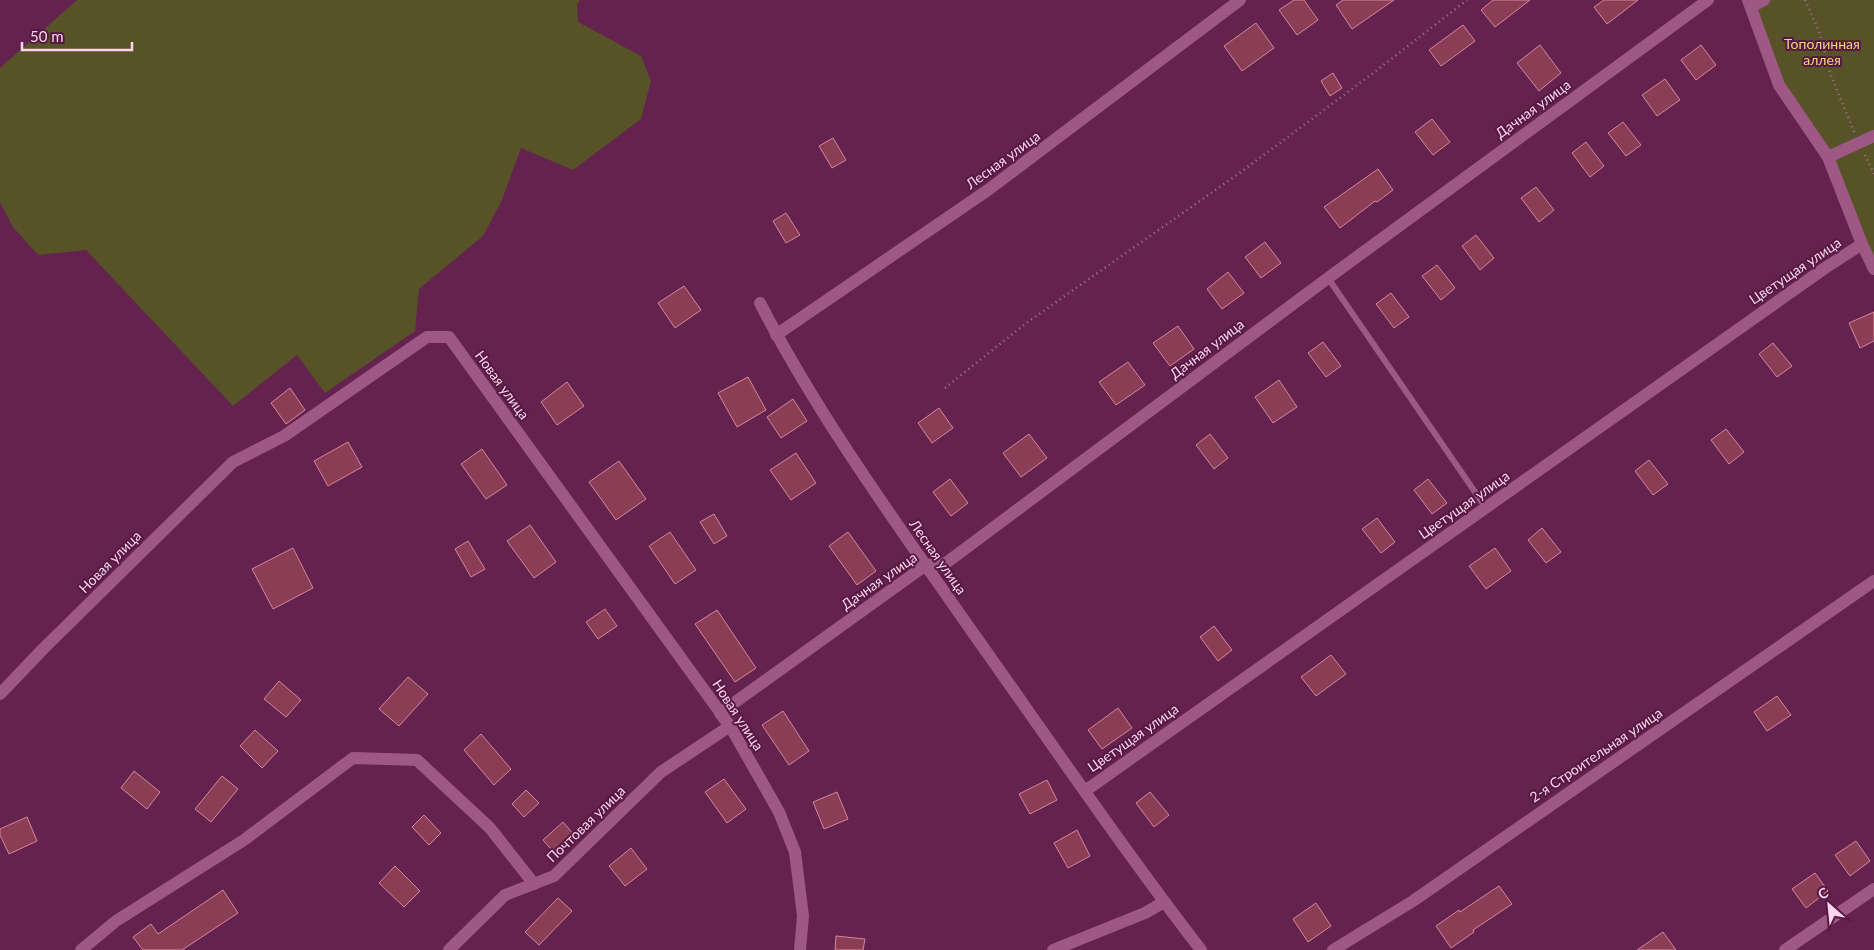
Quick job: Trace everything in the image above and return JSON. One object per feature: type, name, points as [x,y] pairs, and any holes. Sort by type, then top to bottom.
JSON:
[{"type":"street","name":"Лесная улица","points":[[776,335],[988,190],[1240,0]]},
{"type":"street","name":"Дачная улица","points":[[720,713],[926,565],[946,563],[1328,278],[1708,0]]},
{"type":"street","points":[[1764,0],[1750,4],[1779,85],[1828,157],[1862,244],[1874,269]]},
{"type":"street","points":[[1828,157],[1874,136]]},
{"type":"street","name":"Цветущая улица","points":[[1085,791],[1825,268],[1862,244]]},
{"type":"street","name":"Лесная улица","points":[[760,303],[776,335],[856,467],[1200,950]]},
{"type":"street","name":"Новая улица","points":[[0,694],[43,649],[233,462],[284,436],[427,337],[442,337],[449,338],[720,713]]},
{"type":"street","name":"2-я Строительная улица","points":[[1333,950],[1413,900],[1874,581]]},
{"type":"street","points":[[720,713],[730,726]]},
{"type":"street","name":"Новая улица","points":[[730,726],[779,812],[795,852],[804,916],[800,950]]},
{"type":"street","name":"Почтовая улица","points":[[449,950],[505,895],[554,876],[660,772],[730,726]]},
{"type":"street","points":[[81,950],[116,921],[244,840],[353,758],[417,760],[490,828],[534,884]]},
{"type":"street","points":[[1785,950],[1874,889]]},
{"type":"street","points":[[1053,950],[1145,913],[1164,902]]},
{"type":"lane","points":[[1328,278],[1486,508]]},
{"type":"path","points":[[945,388],[1025,324],[1241,172],[1467,0]]},
{"type":"path","points":[[1805,0],[1819,31],[1830,73],[1859,144],[1874,174]]},
{"type":"green space","points":[[77,0],[580,0],[577,4],[578,22],[641,56],[651,81],[641,119],[573,170],[521,148],[502,200],[483,236],[419,289],[415,331],[325,393],[297,355],[233,406],[86,250],[38,255],[13,227],[0,202],[0,68]]},
{"type":"green space","name":"Тополинная аллея","points":[[1748,0],[1874,0],[1874,262],[1828,157],[1779,85]]},
{"type":"building","points":[[1294,0],[1304,0],[1318,20],[1297,35],[1279,10]]},
{"type":"building","points":[[1343,0],[1394,0],[1352,29],[1336,5]]},
{"type":"building","points":[[1493,0],[1530,0],[1495,27],[1481,10]]},
{"type":"building","points":[[1604,0],[1638,0],[1607,24],[1594,7]]},
{"type":"building","points":[[1256,23],[1274,48],[1242,71],[1224,46]]},
{"type":"building","points":[[1463,25],[1475,41],[1441,66],[1429,50]]},
{"type":"building","points":[[1540,45],[1561,73],[1539,91],[1517,63]]},
{"type":"building","points":[[1701,45],[1716,65],[1696,80],[1681,60]]},
{"type":"building","points":[[1333,73],[1342,88],[1330,96],[1321,81]]},
{"type":"building","points":[[1665,79],[1680,100],[1657,116],[1642,95]]},
{"type":"building","points":[[1432,119],[1450,142],[1433,155],[1415,132]]},
{"type":"building","points":[[1623,122],[1641,145],[1626,156],[1608,133]]},
{"type":"building","points":[[833,138],[846,160],[832,168],[819,146]]},
{"type":"building","points":[[1586,142],[1604,166],[1590,177],[1572,153]]},
{"type":"building","points":[[1378,169],[1393,190],[1377,202],[1375,201],[1340,228],[1324,207]]},
{"type":"building","points":[[1536,187],[1554,210],[1539,222],[1521,198]]},
{"type":"building","points":[[786,213],[800,235],[786,243],[773,221]]},
{"type":"building","points":[[1476,235],[1494,258],[1480,270],[1462,246]]},
{"type":"building","points":[[1265,242],[1281,263],[1261,278],[1245,257]]},
{"type":"building","points":[[1437,265],[1455,288],[1441,300],[1422,276]]},
{"type":"building","points":[[1228,272],[1244,293],[1222,309],[1207,289]]},
{"type":"building","points":[[684,286],[701,310],[675,328],[658,303]]},
{"type":"building","points":[[1391,293],[1409,317],[1394,328],[1376,304]]},
{"type":"building","points":[[1874,312],[1874,341],[1860,348],[1849,323]]},
{"type":"building","points":[[1178,326],[1194,349],[1170,366],[1153,343]]},
{"type":"building","points":[[1323,342],[1341,366],[1326,377],[1308,353]]},
{"type":"building","points":[[1773,343],[1792,366],[1777,377],[1759,354]]},
{"type":"building","points":[[1128,362],[1145,385],[1116,405],[1099,382]]},
{"type":"building","points":[[748,377],[766,410],[737,427],[718,393]]},
{"type":"building","points":[[1279,380],[1297,407],[1273,423],[1255,397]]},
{"type":"building","points":[[567,382],[584,406],[557,425],[541,402]]},
{"type":"building","points":[[290,388],[305,410],[286,424],[271,403]]},
{"type":"building","points":[[793,399],[807,421],[781,438],[767,417]]},
{"type":"building","points":[[939,408],[953,428],[932,443],[918,423]]},
{"type":"building","points":[[1726,429],[1744,452],[1729,464],[1711,440]]},
{"type":"building","points":[[1029,434],[1047,458],[1021,477],[1003,453]]},
{"type":"building","points":[[1210,434],[1228,458],[1214,469],[1196,445]]},
{"type":"building","points":[[348,442],[362,467],[328,486],[314,461]]},
{"type":"building","points":[[482,449],[507,485],[486,499],[461,464]]},
{"type":"building","points":[[796,453],[816,483],[791,500],[770,470]]},
{"type":"building","points":[[1649,460],[1668,484],[1653,495],[1635,471]]},
{"type":"building","points":[[619,461],[646,499],[616,520],[589,482]]},
{"type":"building","points":[[950,479],[968,503],[951,516],[933,492]]},
{"type":"building","points":[[1428,479],[1447,503],[1432,514],[1414,490]]},
{"type":"building","points":[[714,514],[727,536],[714,544],[700,522]]},
{"type":"building","points":[[1377,518],[1395,542],[1381,553],[1362,529]]},
{"type":"building","points":[[530,525],[556,562],[534,578],[507,541]]},
{"type":"building","points":[[1542,528],[1561,552],[1546,563],[1528,540]]},
{"type":"building","points":[[670,532],[696,570],[675,584],[649,546]]},
{"type":"building","points":[[848,532],[876,571],[857,585],[829,546]]},
{"type":"building","points":[[468,541],[485,569],[471,577],[455,549]]},
{"type":"building","points":[[293,548],[313,588],[273,609],[252,569]]},
{"type":"building","points":[[1495,548],[1511,571],[1486,589],[1469,566]]},
{"type":"building","points":[[605,609],[617,626],[598,639],[586,622]]},
{"type":"building","points":[[717,610],[756,668],[735,682],[695,624]]},
{"type":"building","points":[[1214,626],[1232,650],[1218,661],[1200,637]]},
{"type":"building","points":[[1331,655],[1346,674],[1316,696],[1301,677]]},
{"type":"building","points":[[408,677],[428,694],[399,726],[379,709]]},
{"type":"building","points":[[279,681],[301,700],[286,717],[264,699]]},
{"type":"building","points":[[1777,696],[1791,715],[1767,731],[1754,712]]},
{"type":"building","points":[[1118,708],[1132,728],[1102,749],[1088,730]]},
{"type":"building","points":[[783,711],[809,751],[789,765],[762,725]]},
{"type":"building","points":[[255,730],[278,751],[262,768],[240,746]]},
{"type":"building","points":[[481,734],[511,769],[494,785],[464,750]]},
{"type":"building","points":[[134,771],[160,792],[147,809],[121,788]]},
{"type":"building","points":[[222,776],[238,789],[211,822],[195,809]]},
{"type":"building","points":[[724,779],[746,809],[727,823],[705,792]]},
{"type":"building","points":[[1047,780],[1057,800],[1030,814],[1019,794]]},
{"type":"building","points":[[526,790],[539,803],[524,817],[512,804]]},
{"type":"building","points":[[837,792],[848,819],[824,829],[813,802]]},
{"type":"building","points":[[1150,792],[1169,815],[1154,827],[1136,803]]},
{"type":"building","points":[[424,815],[441,833],[429,845],[412,827]]},
{"type":"building","points":[[27,817],[37,841],[9,854],[0,835],[0,829]]},
{"type":"building","points":[[563,822],[576,837],[556,855],[543,840]]},
{"type":"building","points":[[1077,830],[1090,856],[1068,868],[1054,843]]},
{"type":"building","points":[[1856,841],[1870,861],[1850,876],[1835,855]]},
{"type":"building","points":[[631,848],[647,869],[625,886],[609,866]]},
{"type":"building","points":[[395,866],[420,891],[404,907],[379,883]]},
{"type":"building","points":[[1815,873],[1828,891],[1806,908],[1792,889]]},
{"type":"building","points":[[1499,886],[1512,904],[1473,930],[1474,932],[1451,948],[1436,926]]},
{"type":"building","points":[[223,890],[238,913],[182,950],[143,950],[133,937],[151,924],[158,934]]},
{"type":"building","points":[[558,898],[572,911],[539,945],[525,932]]},
{"type":"building","points":[[1316,903],[1331,926],[1308,942],[1293,919]]},
{"type":"building","points":[[1663,932],[1676,950],[1637,950]]},
{"type":"building","points":[[836,936],[865,939],[863,950],[835,950]]}]
